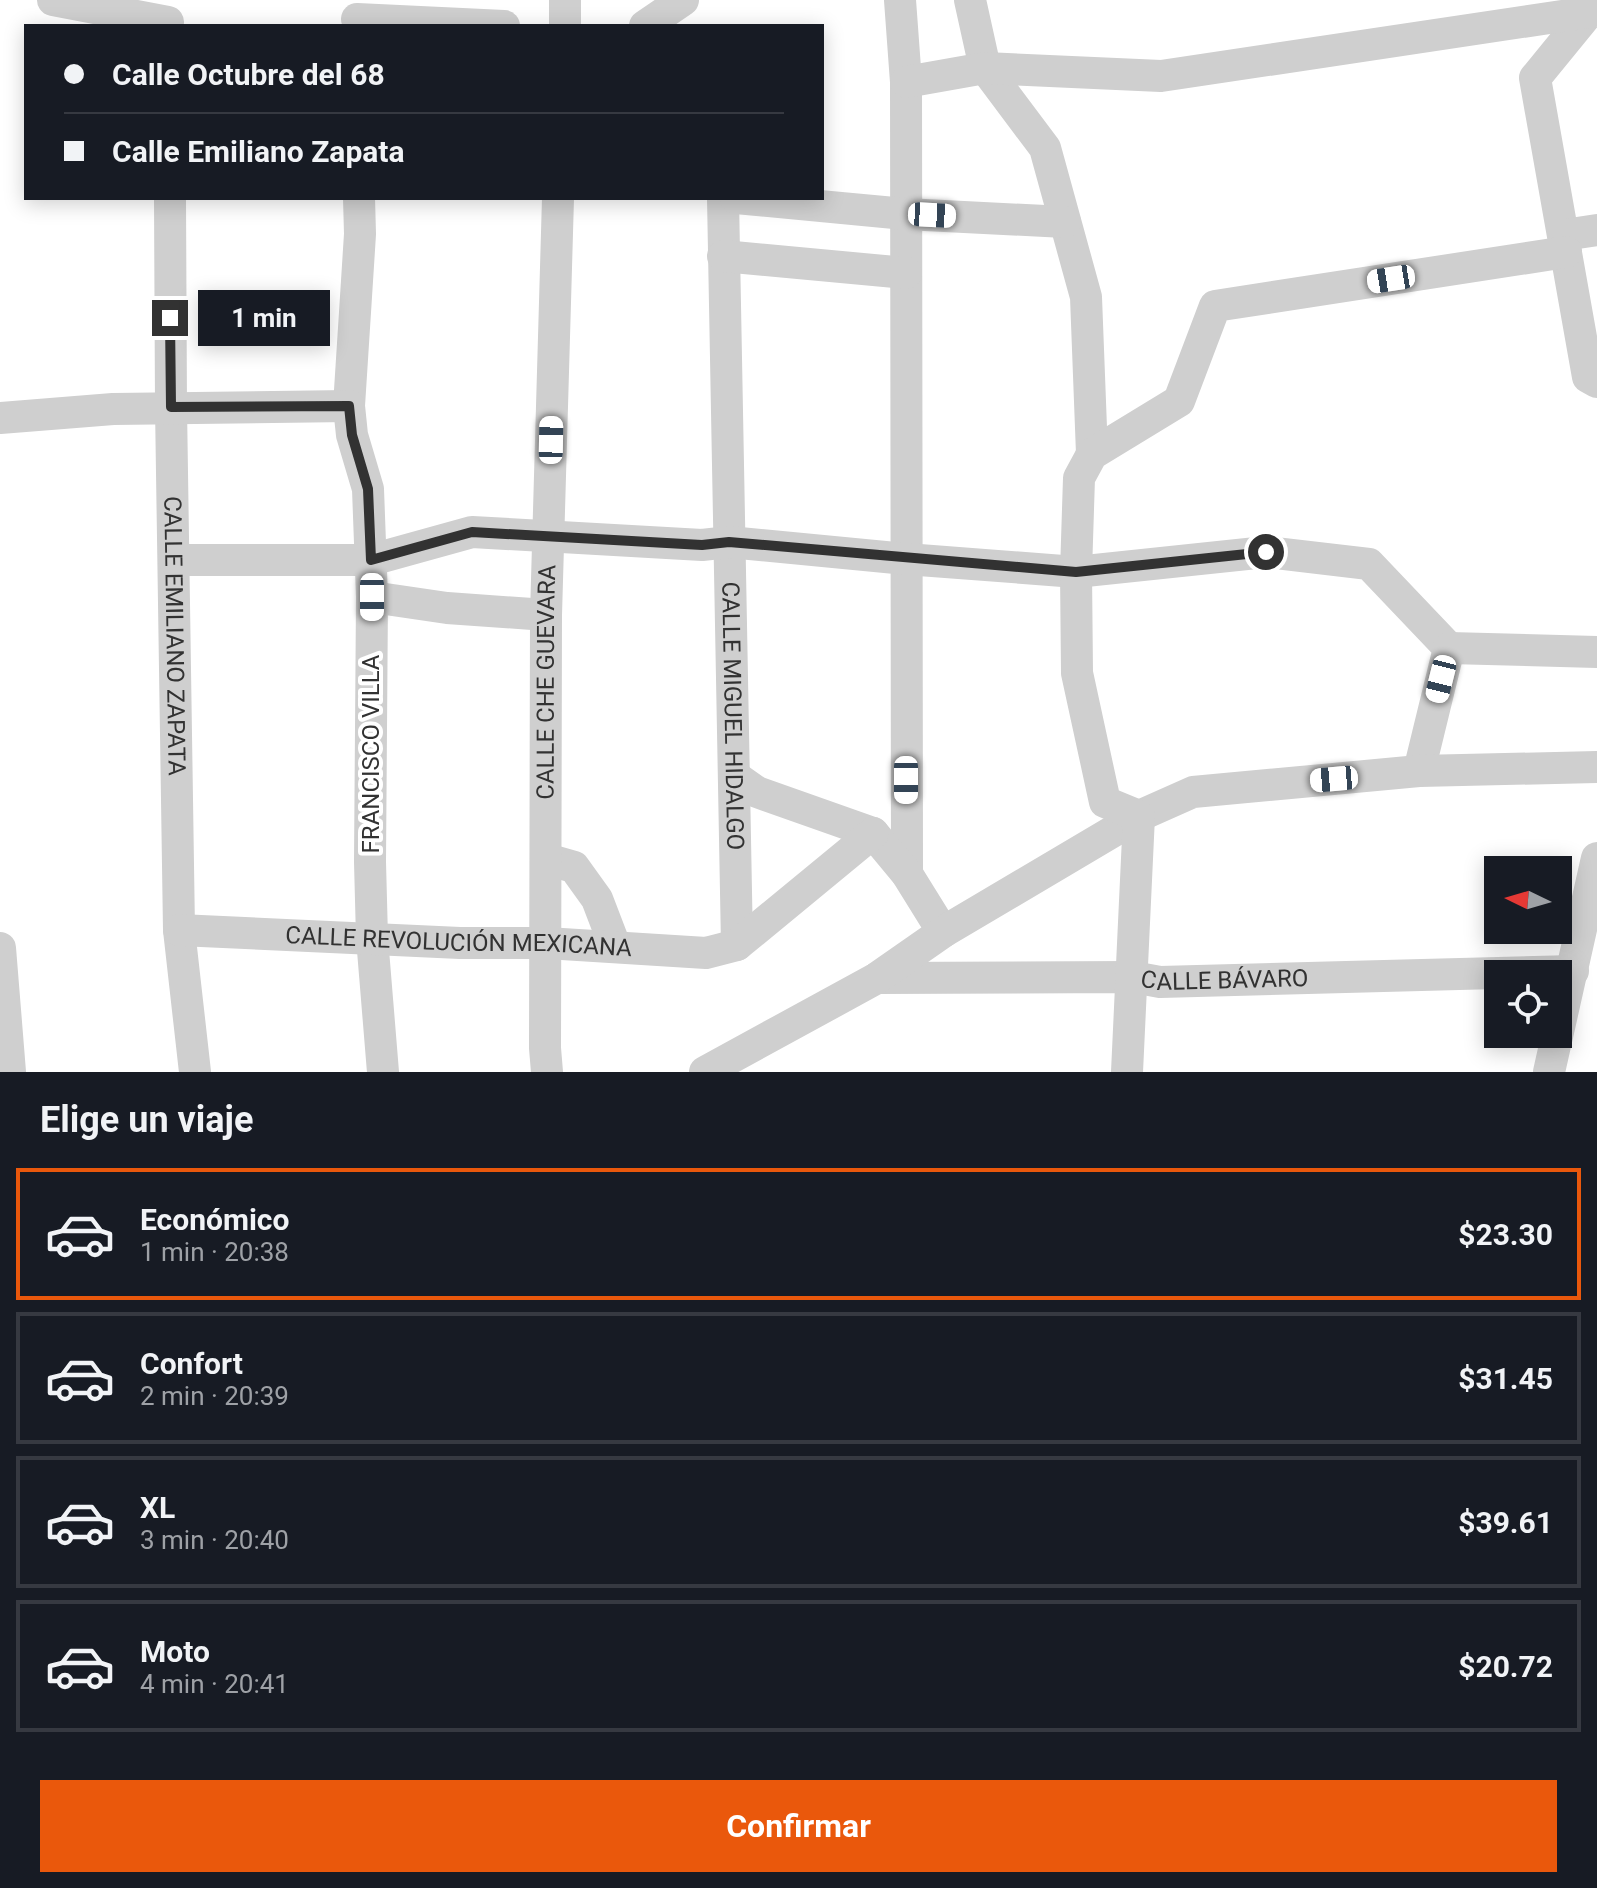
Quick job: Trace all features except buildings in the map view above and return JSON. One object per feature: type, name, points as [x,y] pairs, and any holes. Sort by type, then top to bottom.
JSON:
[{"type":"street","points":[[53,0],[169,16]]},
{"type":"street","points":[[565,0],[565,24]]},
{"type":"street","points":[[648,24],[683,0]]},
{"type":"street","points":[[900,0],[906,82],[907,874]]},
{"type":"street","points":[[970,0],[985,68],[1045,148],[1086,297],[1092,454]]},
{"type":"street","points":[[906,82],[985,68],[1161,76],[1593,7]]},
{"type":"street","points":[[1592,380],[1535,78],[1593,7]]},
{"type":"street","points":[[357,15],[477,24]]},
{"type":"street","name":"CALLE EMILIANO ZAPATA","points":[[170,200],[179,930],[195,1072]]},
{"type":"street","name":"FRANCISCO VILLA","points":[[359,200],[360,234],[349,406],[352,435],[368,489],[372,597],[370,862],[372,938],[383,1072]]},
{"type":"street","name":"CALLE CHE GUEVARA","points":[[547,1072],[546,615],[558,200]]},
{"type":"street","name":"CALLE MIGUEL HIDALGO","points":[[723,200],[737,945]]},
{"type":"street","points":[[757,200],[905,214],[1065,222]]},
{"type":"street","points":[[1139,816],[1105,802],[1077,673],[1079,478],[1092,454],[1179,401],[1215,306],[1565,244],[1597,230]]},
{"type":"street","points":[[723,256],[906,273]]},
{"type":"street","points":[[0,418],[171,407],[349,406]]},
{"type":"street","points":[[174,560],[371,560],[472,532],[702,545],[729,542],[1076,572],[1266,552],[1369,564],[1449,648],[1597,652]]},
{"type":"street","points":[[372,597],[447,608],[546,615]]},
{"type":"street","points":[[1419,771],[1449,648]]},
{"type":"street","points":[[706,1072],[877,978],[943,932],[1139,816],[1193,792],[1419,771],[1597,767]]},
{"type":"street","points":[[734,776],[757,792],[873,833],[907,874],[943,932]]},
{"type":"street","points":[[1127,1072],[1139,816]]},
{"type":"street","points":[[737,945],[873,833]]},
{"type":"street","points":[[1549,1072],[1597,858]]},
{"type":"street","points":[[546,859],[574,867],[597,899],[615,946]]},
{"type":"street","name":"CALLE REVOLUCIÓN MEXICANA","points":[[179,930],[460,943],[615,946],[706,953],[737,945]]},
{"type":"street","points":[[0,948],[10,1072]]},
{"type":"street","name":"CALLE BÁVARO","points":[[877,978],[1133,977],[1160,982],[1573,971]]},
{"type":"route","points":[[170,318],[171,407],[349,406],[352,435],[368,489],[371,560],[472,532],[702,545],[729,542],[1076,572],[1266,552]]}]
